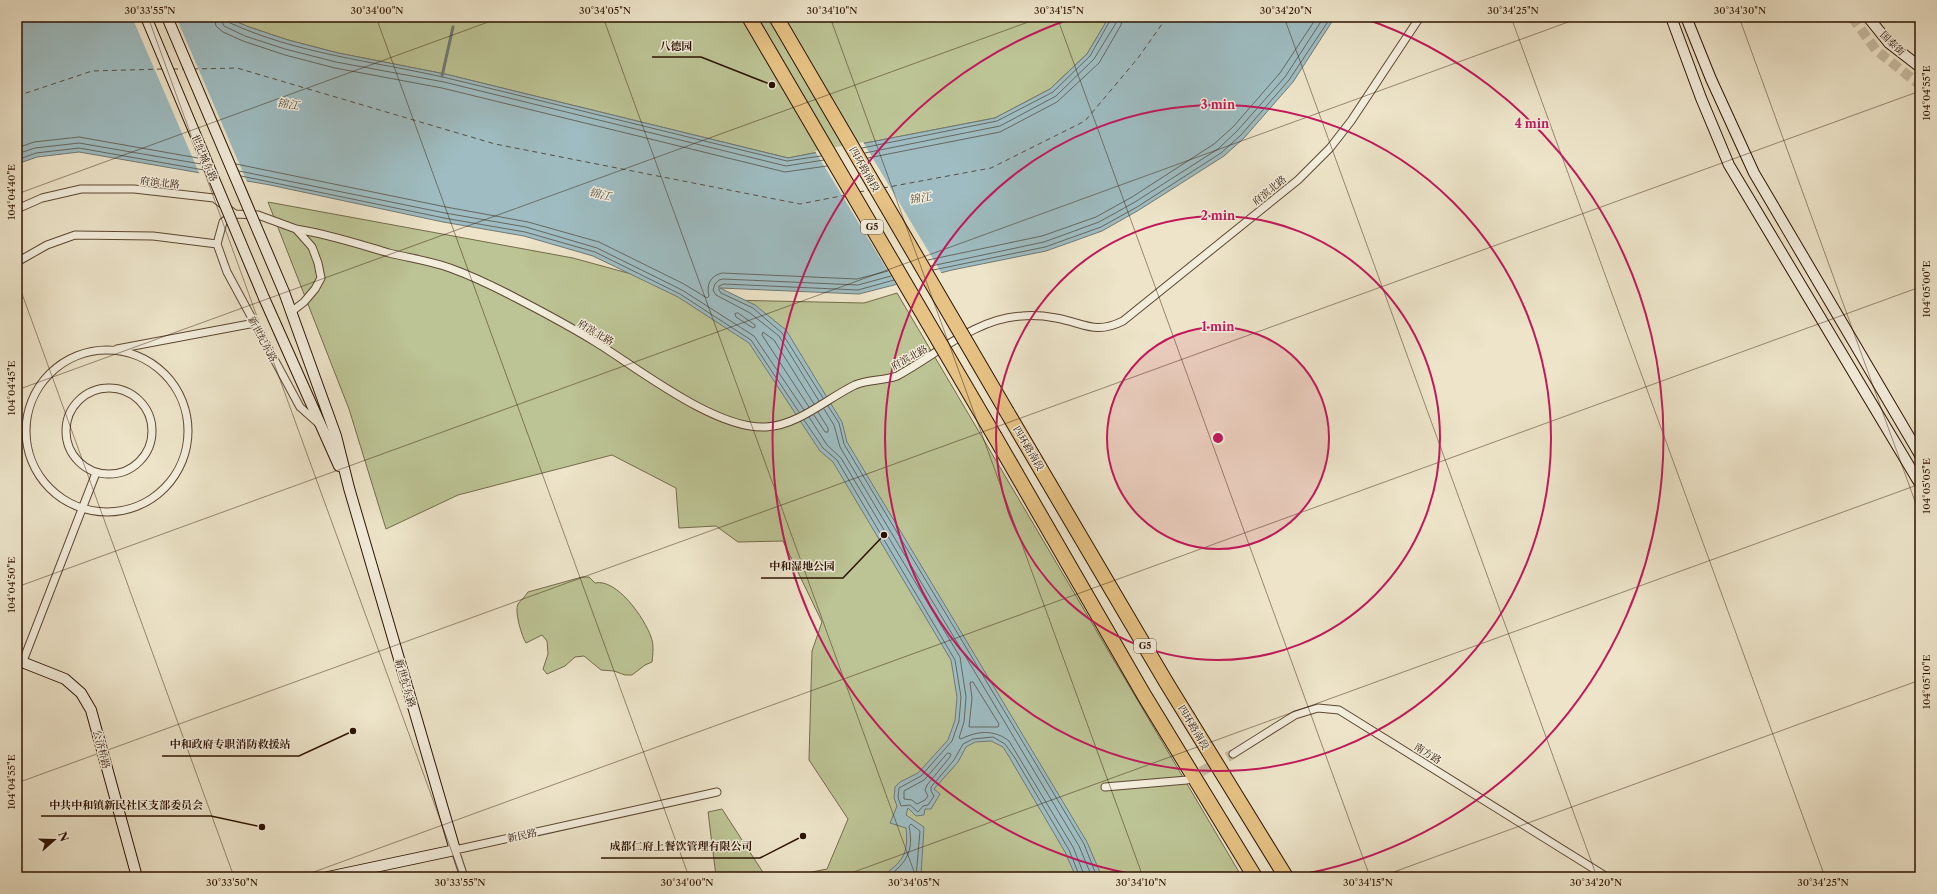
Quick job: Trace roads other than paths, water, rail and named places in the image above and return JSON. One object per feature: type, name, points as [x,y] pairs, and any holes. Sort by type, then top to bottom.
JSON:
[{"type":"highway","name":"G5","points":[[749,17],[1144,695],[1255,877]]},
{"type":"highway","name":"四环路南段","points":[[776,17],[1166,682],[1286,877]]},
{"type":"main road","name":"世纪城东路","points":[[146,17],[264,298]]},
{"type":"main road","name":"世纪城东路","points":[[167,17],[284,292]]},
{"type":"main road","points":[[1671,17],[1701,98],[1729,164],[1920,484]]},
{"type":"main road","points":[[1686,17],[1710,79],[1754,173],[1920,455]]},
{"type":"main road","name":"国泰街","points":[[1868,17],[1889,43],[1920,67]]},
{"type":"main road","name":"新世纪东路","points":[[284,292],[336,436],[349,488],[456,850]]},
{"type":"main road","name":"新世纪东路","points":[[264,298],[349,488]]},
{"type":"main road","name":"公济桥路","points":[[20,660],[65,678],[80,693],[91,710],[137,877]]},
{"type":"main road","name":"新民路","points":[[328,877],[456,850]]},
{"type":"street","name":"府滨北路","points":[[17,209],[42,198],[82,189],[134,189],[214,198],[235,214],[258,215],[296,229],[320,233],[450,268],[522,301],[595,342],[676,393],[720,418],[738,424],[774,426],[794,420],[839,394],[867,381],[886,380],[897,376],[964,335],[987,324],[1021,316],[1057,318],[1076,324],[1098,328],[1111,327],[1123,321],[1298,180],[1330,148],[1351,121],[1420,17]]},
{"type":"street","points":[[17,262],[47,245],[75,235],[153,236],[217,244],[223,222],[235,214]]},
{"type":"street","name":"府滨北路","points":[[291,312],[304,302],[315,289],[320,278],[318,263],[312,247],[296,229]]},
{"type":"street","name":"新世纪东路","points":[[217,244],[227,272],[300,407],[321,426]]},
{"type":"street","points":[[114,349],[140,356],[162,370],[178,390],[185,408],[187,415],[188,441],[181,466],[167,487],[146,503],[122,512],[94,512],[68,503],[46,486],[31,462],[25,435],[28,407],[41,382],[61,363],[87,351],[114,349],[255,323]]},
{"type":"street","points":[[112,388],[126,391],[138,399],[147,411],[152,425],[151,439],[146,453],[137,464],[124,472],[110,474],[96,473],[84,466],[74,456],[67,444],[65,430],[68,416],[75,404],[85,394],[98,389],[112,388]]},
{"type":"street","points":[[20,660],[96,473]]},
{"type":"street","name":"南方路","points":[[1233,754],[1295,715],[1318,708],[1339,710],[1608,877]]},
{"type":"street","points":[[1105,787],[1187,780]]},
{"type":"street","name":"新民路","points":[[456,850],[717,792]]},
{"type":"street","name":"新世纪东路","points":[[456,850],[464,877]]},
{"type":"water","name":"锦江","points":[[17,17],[225,17],[288,40],[338,53],[445,74],[788,158],[995,118],[1050,89],[1087,54],[1109,17],[1335,17],[1293,82],[1244,138],[1224,156],[1139,210],[1102,231],[1046,251],[952,270],[859,294],[720,288],[755,305],[786,330],[842,422],[847,442],[1087,842],[1102,877],[1076,877],[1065,852],[1003,747],[991,741],[975,742],[966,747],[958,762],[934,789],[940,794],[931,809],[925,809],[924,815],[916,816],[908,808],[906,815],[924,827],[921,875],[917,877],[881,877],[899,862],[905,851],[906,845],[906,828],[890,823],[897,806],[894,798],[895,787],[900,782],[918,773],[948,740],[955,720],[957,697],[951,660],[833,462],[820,451],[749,343],[678,297],[593,256],[524,236],[443,222],[270,185],[79,152],[37,157],[17,164]]},
{"type":"waterway","points":[[442,76],[453,27]]},
{"type":"tunnel","points":[[1852,17],[1876,50],[1920,85]]},
{"type":"tunnel","points":[[1188,779],[1233,754]]},
{"type":"place","name":"八德园","points":[[772,85]]},
{"type":"place","name":"中和湿地公园","points":[[884,535]]},
{"type":"place","name":"中和政府专职消防救援站","points":[[353,731]]},
{"type":"place","name":"中共中和镇新民社区支部委员会","points":[[262,827]]},
{"type":"place","name":"成都仁府上餐饮管理有限公司","points":[[803,836]]}]
